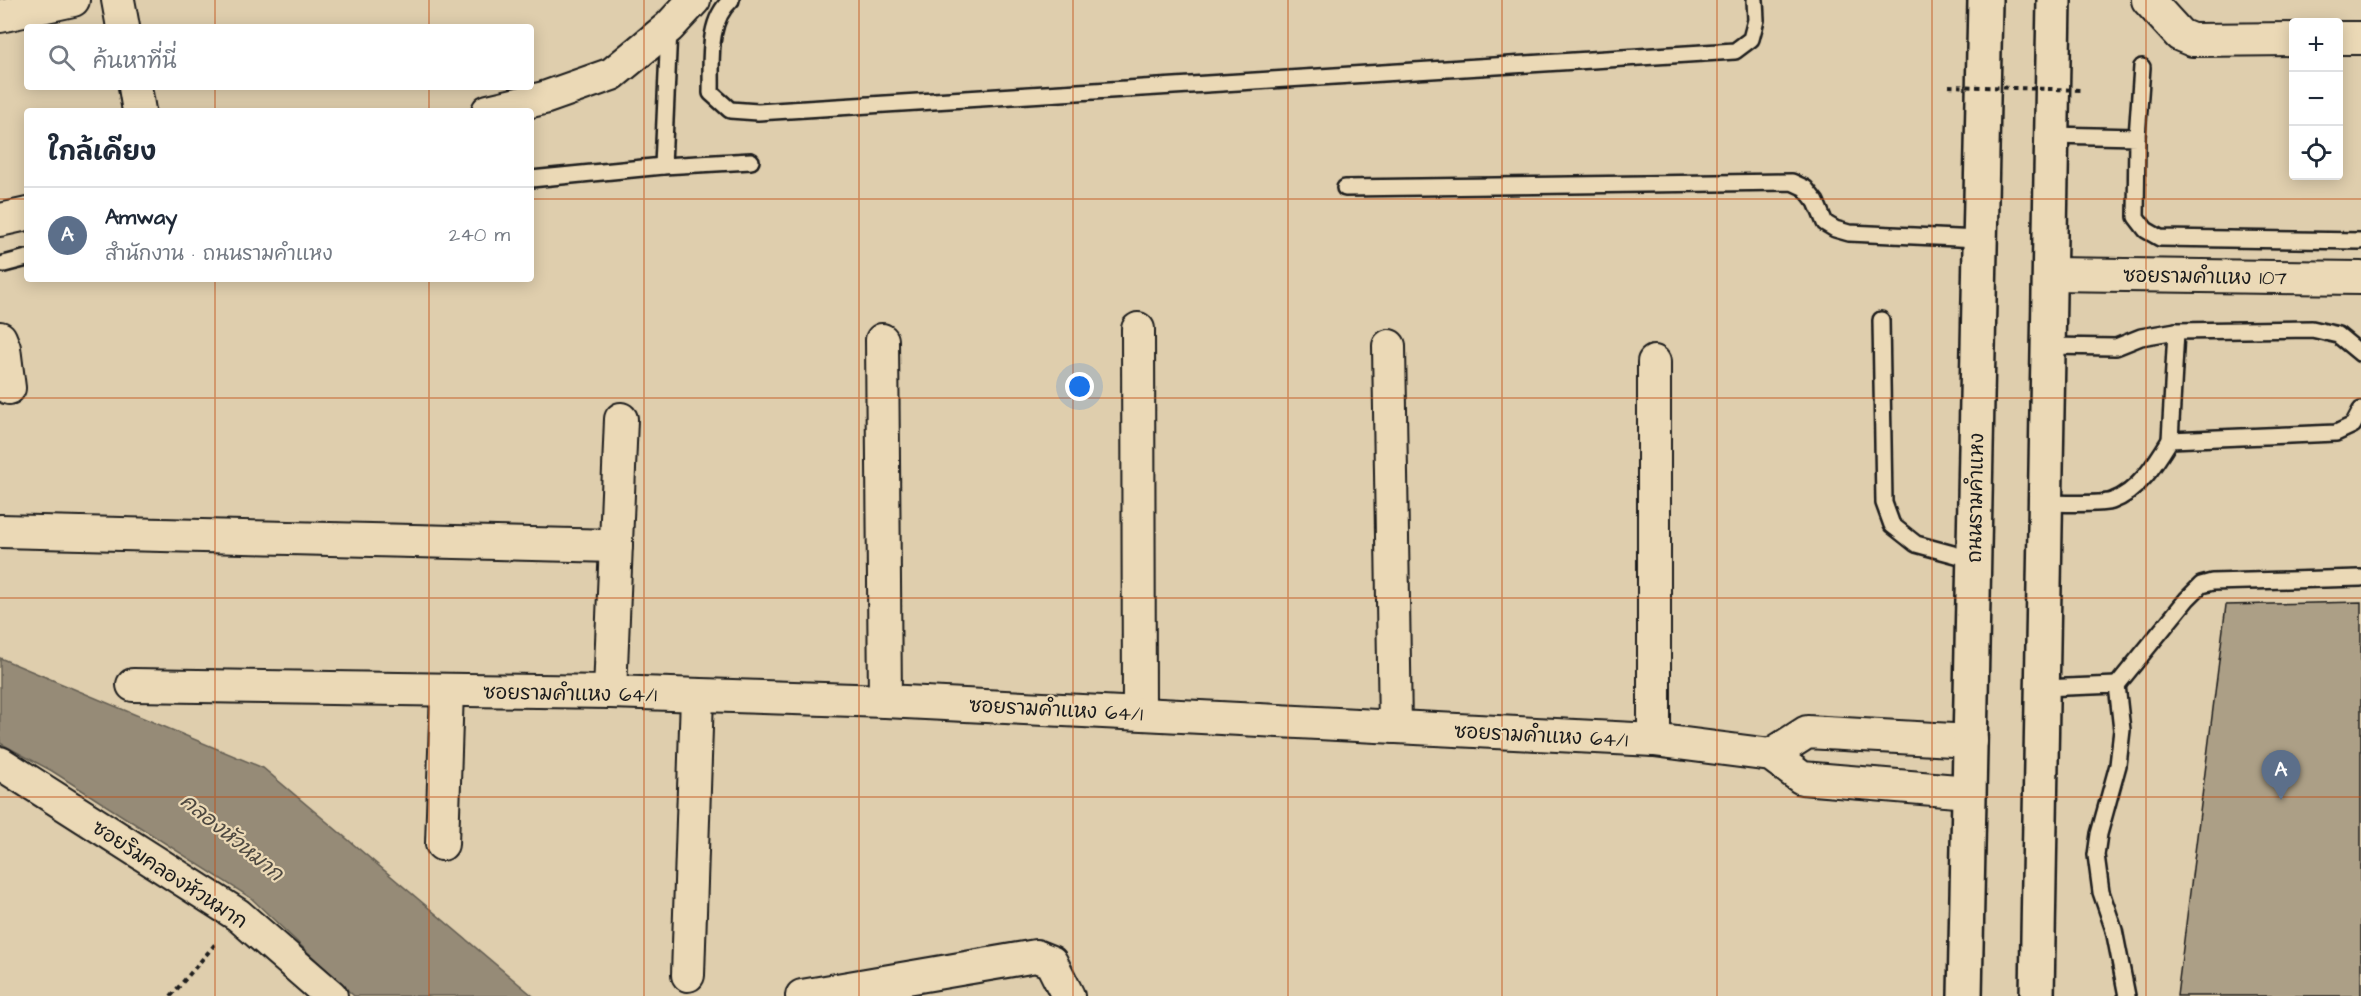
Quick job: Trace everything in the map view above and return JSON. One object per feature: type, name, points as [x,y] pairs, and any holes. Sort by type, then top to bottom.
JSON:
[{"type":"main road","name":"ถนนรามคำแหง","points":[[1965,996],[1985,0]]},
{"type":"main road","points":[[2037,996],[2054,0]]},
{"type":"street","points":[[0,16],[74,0]]},
{"type":"street","points":[[118,0],[122,24]]},
{"type":"street","points":[[501,108],[544,98],[612,74],[669,27],[694,0]]},
{"type":"street","points":[[2153,3],[2180,35],[2192,40],[2289,39]]},
{"type":"street","points":[[2343,38],[2361,38]]},
{"type":"street","points":[[136,90],[139,108]]},
{"type":"street","points":[[0,220],[24,215]]},
{"type":"street","name":"ซอยรามคำแหง 107","points":[[2050,274],[2361,278]]},
{"type":"street","points":[[1138,329],[1139,713]]},
{"type":"street","points":[[0,338],[4,348],[9,388]]},
{"type":"street","points":[[882,340],[885,701]]},
{"type":"street","points":[[1389,346],[1395,727]]},
{"type":"street","points":[[1654,362],[1654,740]]},
{"type":"street","points":[[610,692],[621,419]]},
{"type":"street","points":[[0,531],[616,546]]},
{"type":"street","name":"ซอยรามคำแหง 64/1","points":[[133,685],[610,692],[885,701],[1654,740],[1771,755],[1802,778],[1969,792]]},
{"type":"street","points":[[442,844],[447,690]]},
{"type":"street","points":[[688,975],[697,696]]},
{"type":"street","points":[[1771,755],[1807,732],[1971,741]]},
{"type":"street","name":"ซอยริมคลองหัวหมาก","points":[[0,763],[238,915],[331,996]]},
{"type":"street","points":[[802,996],[1036,956],[1051,962],[1068,996]]},
{"type":"lane","points":[[731,0],[726,4],[713,30],[711,93],[730,110],[758,112],[1735,51],[1751,39],[1756,20],[1755,0]]},
{"type":"lane","points":[[663,166],[669,27]]},
{"type":"lane","points":[[2142,67],[2137,137],[2136,218],[2152,235],[2160,238],[2361,241]]},
{"type":"lane","points":[[2051,135],[2137,137]]},
{"type":"lane","points":[[534,180],[663,166],[751,161]]},
{"type":"lane","points":[[1345,188],[1792,182],[1805,188],[1816,202],[1825,223],[1835,229],[1849,233],[1979,239]]},
{"type":"lane","points":[[4,264],[24,259]]},
{"type":"lane","points":[[1881,320],[1884,503],[1892,525],[1916,544],[1975,560]]},
{"type":"lane","points":[[2048,346],[2116,347],[2140,337],[2176,331],[2312,329],[2338,335],[2361,354]]},
{"type":"lane","points":[[2045,503],[2111,502],[2132,489],[2156,464],[2170,440],[2176,331]]},
{"type":"lane","points":[[2170,440],[2336,433],[2353,424],[2361,410]]},
{"type":"lane","points":[[2127,996],[2114,930],[2101,892],[2096,855],[2099,834],[2118,765],[2122,730],[2117,685],[2187,598],[2201,585],[2212,582],[2361,578]]},
{"type":"lane","points":[[2042,688],[2117,685]]},
{"type":"path","points":[[1949,86],[2083,90]]},
{"type":"path","points":[[171,996],[238,915]]},
{"type":"water","name":"คลองหัวหมาก","points":[[0,658],[263,768],[533,996],[354,996],[251,898],[52,771],[0,743]]},
{"type":"building","points":[[2361,602],[2361,996],[2177,996],[2226,605]]},
{"type":"place","name":"Amway","points":[[2281,800]]}]
